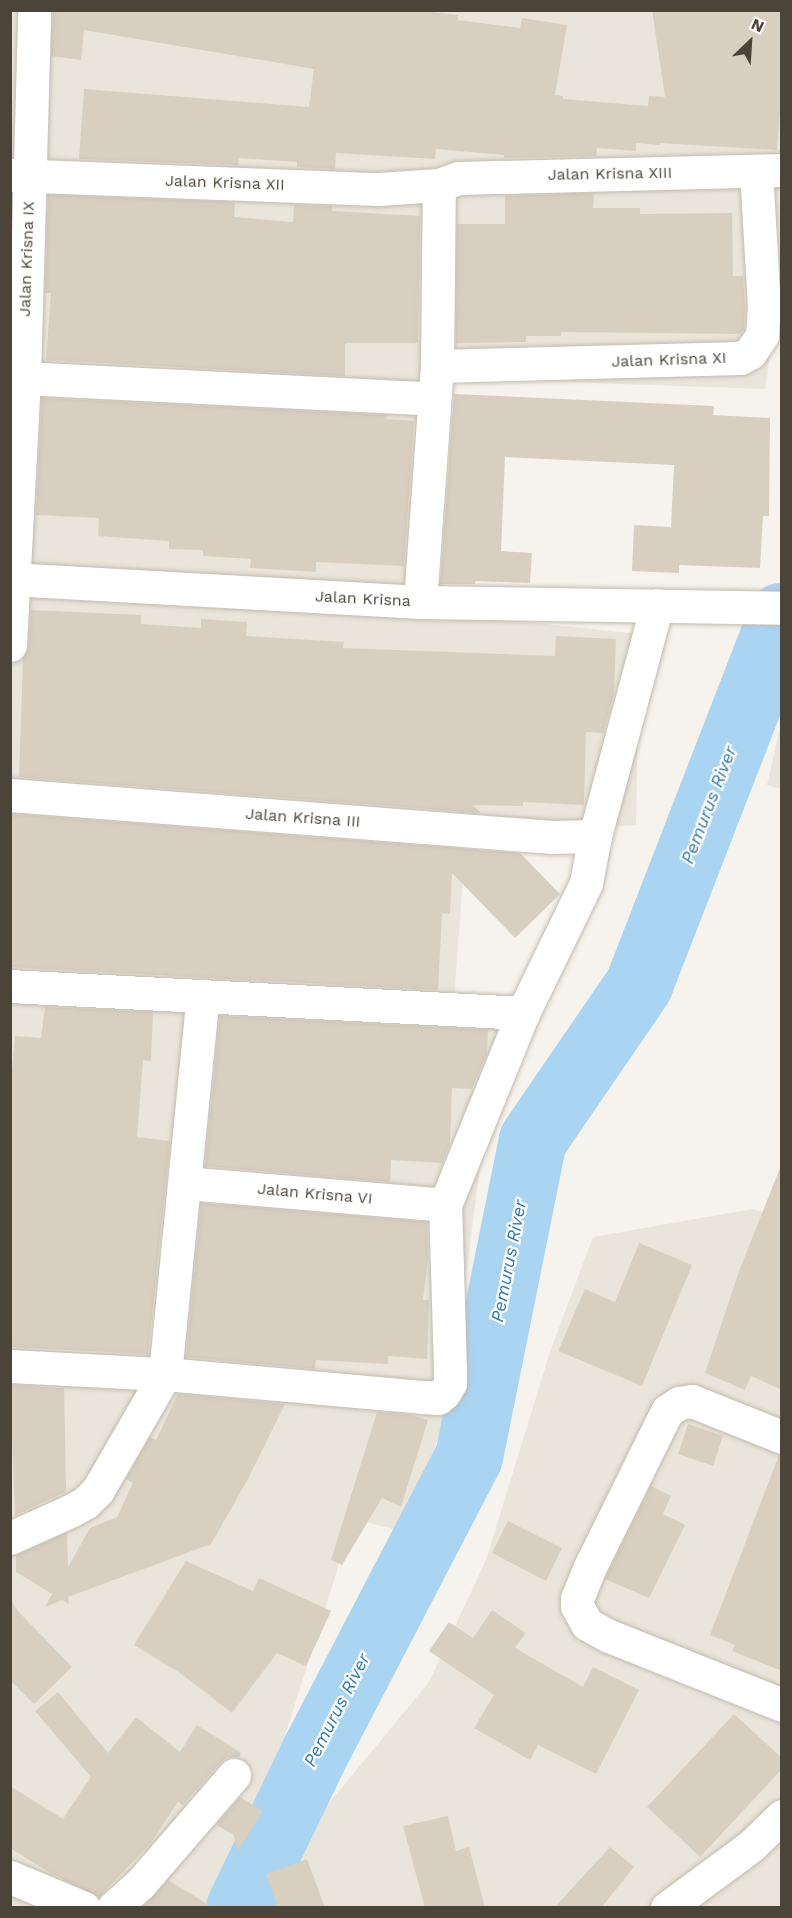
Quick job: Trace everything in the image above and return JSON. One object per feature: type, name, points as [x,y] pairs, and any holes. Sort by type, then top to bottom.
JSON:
[{"type":"street","name":"Jalan Krisna IX","points":[[10,645],[24,378],[20,176],[34,10]]},
{"type":"street","name":"Jalan Krisna XIII","points":[[439,185],[459,178],[769,170]]},
{"type":"street","name":"Jalan Krisna XI","points":[[437,366],[740,358],[750,354],[762,335],[769,170]]},
{"type":"street","name":"Jalan Krisna XII","points":[[20,176],[378,189],[439,185]]},
{"type":"street","points":[[420,602],[437,366],[439,185]]},
{"type":"street","points":[[24,378],[433,399]]},
{"type":"street","name":"Jalan Krisna","points":[[12,579],[420,602],[782,608]]},
{"type":"street","points":[[10,1366],[165,1374],[438,1398],[450,1383],[445,1205],[523,1013],[586,883],[595,836],[657,605]]},
{"type":"street","name":"Jalan Krisna III","points":[[10,795],[552,837],[595,836]]},
{"type":"street","points":[[10,986],[523,1013]]},
{"type":"street","points":[[10,1538],[85,1503],[98,1490],[165,1374],[203,996]]},
{"type":"street","name":"Jalan Krisna VI","points":[[185,1183],[445,1205]]},
{"type":"street","points":[[782,1437],[692,1401],[679,1403],[667,1411],[577,1598],[577,1606],[587,1624],[609,1636],[782,1706]]},
{"type":"street","points":[[113,1908],[140,1884],[234,1775]]},
{"type":"street","points":[[666,1908],[751,1846],[782,1816]]},
{"type":"street","points":[[10,1877],[84,1908]]},
{"type":"shaded area","points":[[11,11],[781,11],[781,282],[765,389],[451,378],[416,610],[639,634],[636,825],[466,838],[453,1012],[529,1020],[487,1112],[452,1385],[412,1534],[346,1517],[337,1571],[259,1818],[209,1907],[11,1908]]},
{"type":"shaded area","points":[[781,723],[781,789],[767,785]]},
{"type":"shaded area","points":[[753,1209],[781,1217],[781,1907],[258,1908],[273,1871],[429,1682],[486,1560],[550,1352],[593,1237]]},
{"type":"building","points":[[53,10],[416,10],[458,15],[458,20],[520,28],[522,18],[567,25],[555,95],[563,96],[563,99],[648,106],[649,96],[665,97],[652,10],[782,10],[782,84],[777,150],[636,143],[636,151],[597,148],[596,156],[504,158],[504,155],[436,149],[435,159],[336,153],[335,169],[297,167],[297,162],[239,158],[238,165],[79,159],[84,89],[309,107],[314,69],[84,30],[81,60],[51,56]]},
{"type":"building","points":[[594,193],[593,208],[640,208],[640,214],[732,213],[733,276],[743,276],[744,329],[740,334],[561,332],[561,336],[526,336],[526,342],[456,343],[457,224],[505,224],[505,196]]},
{"type":"building","points":[[48,195],[235,202],[234,217],[293,222],[294,205],[332,206],[332,211],[420,216],[418,343],[345,343],[345,376],[46,360],[51,293],[45,293]]},
{"type":"building","points":[[454,394],[714,406],[713,415],[770,418],[769,516],[763,516],[760,568],[679,565],[679,573],[632,571],[634,525],[671,527],[674,465],[505,457],[501,551],[532,553],[530,583],[475,581],[475,584],[440,584]]},
{"type":"building","points":[[42,398],[387,415],[386,419],[414,421],[404,566],[316,562],[316,572],[250,568],[251,559],[203,556],[203,550],[169,549],[169,541],[98,536],[99,518],[36,515]]},
{"type":"building","points":[[31,610],[141,615],[141,624],[201,628],[201,619],[247,622],[246,636],[344,642],[343,648],[555,656],[556,636],[616,639],[614,694],[603,733],[586,732],[584,805],[523,802],[523,806],[473,805],[481,813],[19,777],[23,658],[29,646]]},
{"type":"building","points":[[10,814],[520,853],[560,894],[515,938],[452,873],[450,914],[442,913],[438,990],[10,967]]},
{"type":"building","points":[[45,1007],[153,1012],[151,1061],[143,1060],[137,1137],[170,1141],[148,1354],[10,1347],[10,1092],[15,1036],[41,1038]]},
{"type":"building","points":[[220,1016],[488,1030],[487,1053],[472,1089],[452,1088],[450,1143],[442,1163],[391,1160],[390,1182],[205,1166]]},
{"type":"building","points":[[780,1168],[782,1390],[751,1376],[745,1390],[705,1373],[739,1271]]},
{"type":"building","points":[[201,1203],[427,1222],[428,1259],[423,1300],[429,1300],[427,1359],[388,1356],[388,1364],[316,1360],[315,1369],[186,1357]]},
{"type":"building","points":[[639,1243],[692,1265],[642,1386],[558,1351],[585,1289],[615,1302]]},
{"type":"building","points":[[10,1385],[64,1388],[66,1492],[15,1515]]},
{"type":"building","points":[[178,1394],[285,1404],[248,1479],[211,1544],[68,1597],[69,1604],[62,1600],[45,1607],[52,1594],[16,1572],[16,1555],[67,1533],[68,1567],[90,1528],[117,1517],[133,1483],[126,1479],[150,1437],[156,1440]]},
{"type":"building","points":[[377,1412],[410,1415],[428,1420],[401,1507],[382,1498],[342,1565],[331,1560]]},
{"type":"building","points":[[688,1424],[723,1436],[713,1466],[678,1454]]},
{"type":"building","points":[[779,1455],[782,1455],[782,1671],[732,1651],[735,1645],[710,1635]]},
{"type":"building","points":[[651,1486],[671,1496],[663,1514],[685,1525],[649,1598],[605,1579]]},
{"type":"building","points":[[508,1521],[562,1548],[546,1581],[492,1553]]},
{"type":"building","points":[[186,1561],[253,1591],[259,1578],[331,1611],[306,1666],[277,1653],[232,1713],[180,1673],[134,1645]]},
{"type":"building","points":[[10,1598],[17,1610],[72,1667],[34,1704],[10,1680]]},
{"type":"building","points":[[492,1610],[526,1633],[515,1648],[583,1687],[593,1667],[639,1690],[596,1774],[538,1745],[530,1760],[474,1728],[494,1695],[429,1651],[449,1622],[473,1638]]},
{"type":"building","points":[[58,1692],[108,1753],[136,1717],[180,1752],[197,1725],[241,1753],[239,1757],[228,1757],[220,1763],[183,1805],[178,1802],[150,1844],[99,1897],[52,1874],[10,1848],[10,1786],[63,1819],[91,1777],[35,1711]]},
{"type":"building","points":[[734,1714],[782,1758],[782,1769],[700,1857],[647,1807]]},
{"type":"building","points":[[240,1797],[263,1811],[238,1851],[233,1834],[216,1825]]},
{"type":"building","points":[[448,1816],[456,1851],[469,1847],[485,1908],[425,1908],[403,1826]]},
{"type":"building","points":[[610,1847],[634,1867],[601,1908],[554,1908]]},
{"type":"building","points":[[307,1859],[325,1908],[278,1908],[266,1874]]},
{"type":"building","points":[[168,1880],[214,1908],[142,1908]]},
{"type":"waterway","name":"Pemurus River","points":[[240,1908],[317,1749],[469,1457],[533,1140],[639,985],[782,617]]}]
